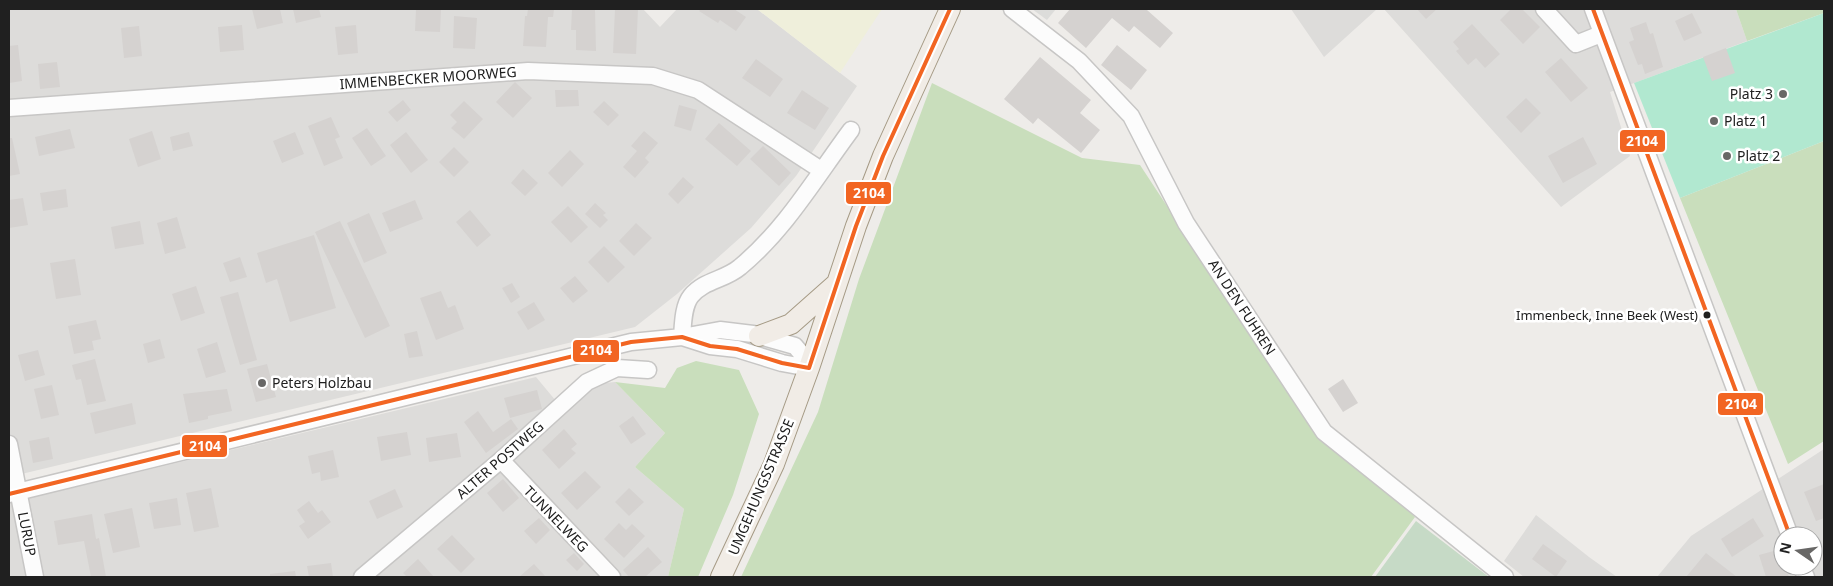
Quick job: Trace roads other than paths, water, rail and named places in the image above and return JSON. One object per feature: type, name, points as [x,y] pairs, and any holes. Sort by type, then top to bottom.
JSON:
[{"type":"main road","name":"UMGEHUNGSSTRASSE","points":[[722,577],[774,464],[809,368],[836,284],[883,156],[950,9]]},
{"type":"main road","points":[[759,336],[791,324],[836,284]]},
{"type":"street","name":"AN DEN FUHREN","points":[[1012,9],[1079,61],[1131,116],[1186,223],[1324,432],[1505,577]]},
{"type":"street","points":[[1544,9],[1576,44],[1601,34]]},
{"type":"street","points":[[1593,9],[1786,526]]},
{"type":"street","name":"IMMENBECKER MOORWEG","points":[[9,108],[528,71],[653,76],[698,90],[821,170]]},
{"type":"street","points":[[682,337],[684,313],[690,297],[704,284],[739,268],[790,216],[851,130]]},
{"type":"street","points":[[14,493],[631,342],[682,337],[720,330],[759,336],[794,346],[805,358],[809,368]]},
{"type":"street","points":[[682,337],[710,346],[737,349],[782,363],[809,368]]},
{"type":"street","name":"ALTER POSTWEG","points":[[362,577],[501,460],[587,382],[617,368],[648,370]]},
{"type":"street","name":"LURUP","points":[[9,444],[14,493],[35,577]]},
{"type":"street","name":"TUNNELWEG","points":[[501,460],[612,577]]},
{"type":"place","name":"Platz 3","points":[[1783,94]]},
{"type":"place","name":"Platz 1","points":[[1714,121]]},
{"type":"place","name":"Platz 2","points":[[1727,156]]},
{"type":"place","name":"Immenbeck, Inne Beek (West)","points":[[1707,315]]},
{"type":"place","name":"Peters Holzbau","points":[[262,383]]}]
